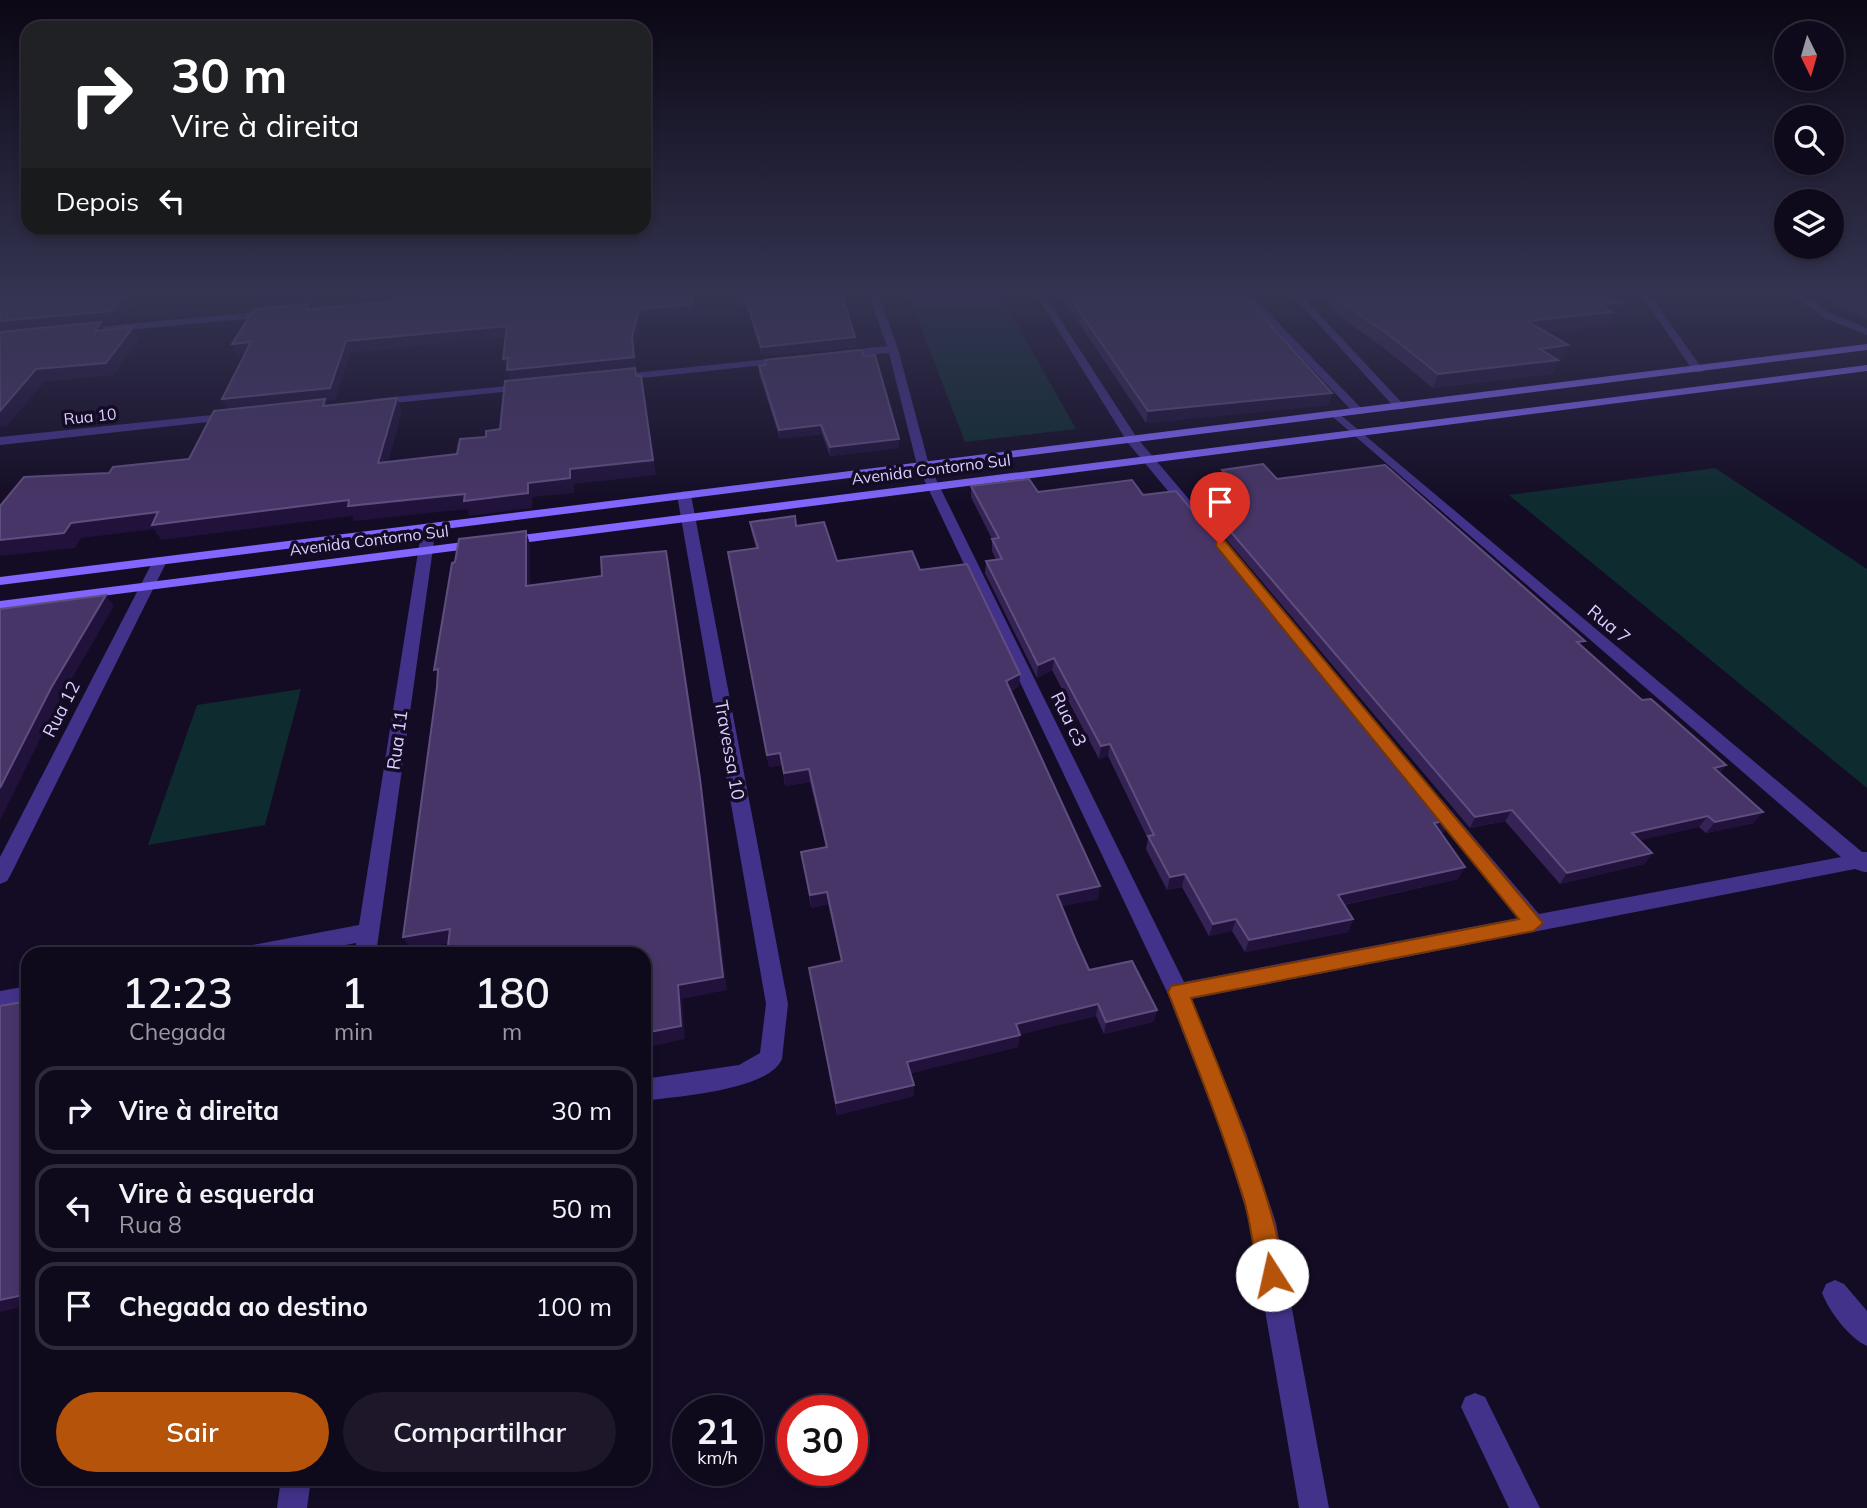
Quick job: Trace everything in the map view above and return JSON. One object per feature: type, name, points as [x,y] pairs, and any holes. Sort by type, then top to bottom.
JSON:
[{"type":"street","points":[[604,379],[725,366]]},
{"type":"street","name":"Rua c3","points":[[897,366],[923,465],[1178,992],[1234,1133],[1263,1223],[1314,1508]]},
{"type":"street","points":[[1085,366],[1132,440],[1272,607]]},
{"type":"street","points":[[1315,366],[1359,412]]},
{"type":"street","points":[[1364,366],[1401,407]]},
{"type":"street","points":[[1695,366],[1698,370]]},
{"type":"street","name":"Avenida Contorno Sul","points":[[0,581],[1725,366]]},
{"type":"street","name":"Avenida Contorno Sul","points":[[0,605],[1867,368]]},
{"type":"street","points":[[357,404],[536,386]]},
{"type":"street","name":"Rua 10","points":[[0,441],[247,415]]},
{"type":"street","name":"Rua 7","points":[[1337,415],[1355,434],[1864,863]]},
{"type":"street","name":"Travessa 10","points":[[651,1089],[742,1075],[771,1059],[777,1004],[684,495]]},
{"type":"street","name":"Rua 11","points":[[366,947],[429,527]]},
{"type":"street","name":"Rua 12","points":[[0,876],[160,561]]},
{"type":"street","points":[[1429,797],[1534,923]]},
{"type":"street","points":[[1178,992],[1864,863]]},
{"type":"street","points":[[289,947],[368,932]]},
{"type":"street","points":[[0,1000],[21,996]]},
{"type":"street","points":[[1835,1293],[1867,1332]]},
{"type":"street","points":[[1475,1407],[1525,1508]]},
{"type":"street","points":[[292,1508],[295,1486]]},
{"type":"green space","points":[[936,366],[1041,366],[1076,429],[965,442]]},
{"type":"green space","points":[[1715,468],[1867,569],[1867,788],[1509,495]]},
{"type":"green space","points":[[301,689],[265,825],[148,845],[197,705]]},
{"type":"building","points":[[0,366],[67,366],[36,369],[0,411]]},
{"type":"building","points":[[239,366],[337,366],[330,388],[222,399]]},
{"type":"building","points":[[507,366],[542,366],[507,370]]},
{"type":"building","points":[[759,366],[878,366],[899,439],[830,447],[821,425],[779,430]]},
{"type":"building","points":[[1117,366],[1308,366],[1332,393],[1148,411]]},
{"type":"building","points":[[1428,366],[1503,366],[1438,374]]},
{"type":"building","points":[[635,368],[636,376],[641,376],[653,460],[570,469],[570,478],[528,483],[528,493],[464,501],[465,494],[348,506],[349,500],[152,525],[158,512],[71,523],[64,533],[0,540],[0,506],[24,477],[109,473],[113,467],[189,459],[214,411],[325,399],[323,406],[397,398],[378,463],[457,454],[460,439],[486,437],[486,431],[500,429],[505,381]]},
{"type":"building","points":[[1263,464],[1277,479],[1385,465],[1585,641],[1577,642],[1642,700],[1651,699],[1726,765],[1714,768],[1763,812],[1715,822],[1708,816],[1632,833],[1652,853],[1567,873],[1512,810],[1475,817],[1195,490],[1236,485],[1222,470]]},
{"type":"building","points":[[1029,479],[1038,492],[1132,480],[1143,495],[1176,491],[1451,820],[1434,823],[1465,867],[1338,895],[1353,919],[1249,940],[1236,919],[1213,924],[1185,874],[1170,877],[1148,836],[1154,835],[1110,744],[1101,746],[1054,658],[1038,665],[986,561],[1002,559],[992,539],[999,538],[971,486]]},
{"type":"building","points":[[795,516],[796,526],[824,522],[837,561],[912,551],[920,570],[967,564],[1020,674],[1006,681],[1100,886],[1057,895],[1076,941],[1089,970],[1132,961],[1157,1010],[1106,1022],[1098,1004],[1016,1024],[1020,1035],[907,1062],[914,1085],[836,1103],[809,968],[842,961],[827,892],[810,895],[801,852],[827,847],[809,769],[784,773],[780,753],[767,755],[728,552],[758,548],[750,522]]},
{"type":"building","points":[[526,531],[526,586],[602,576],[601,557],[666,551],[700,779],[723,977],[678,985],[681,1026],[651,1032],[651,947],[448,947],[450,929],[403,937],[437,687],[438,669],[434,670],[452,563],[455,562],[459,539]]},
{"type":"building","points":[[106,595],[51,688],[0,788],[0,609]]},
{"type":"building","points":[[21,1002],[21,1296],[0,1300],[0,1006]]},
{"type":"route","points":[[1220,544],[1534,923],[1178,992],[1234,1133],[1263,1223],[1272,1275]]}]
